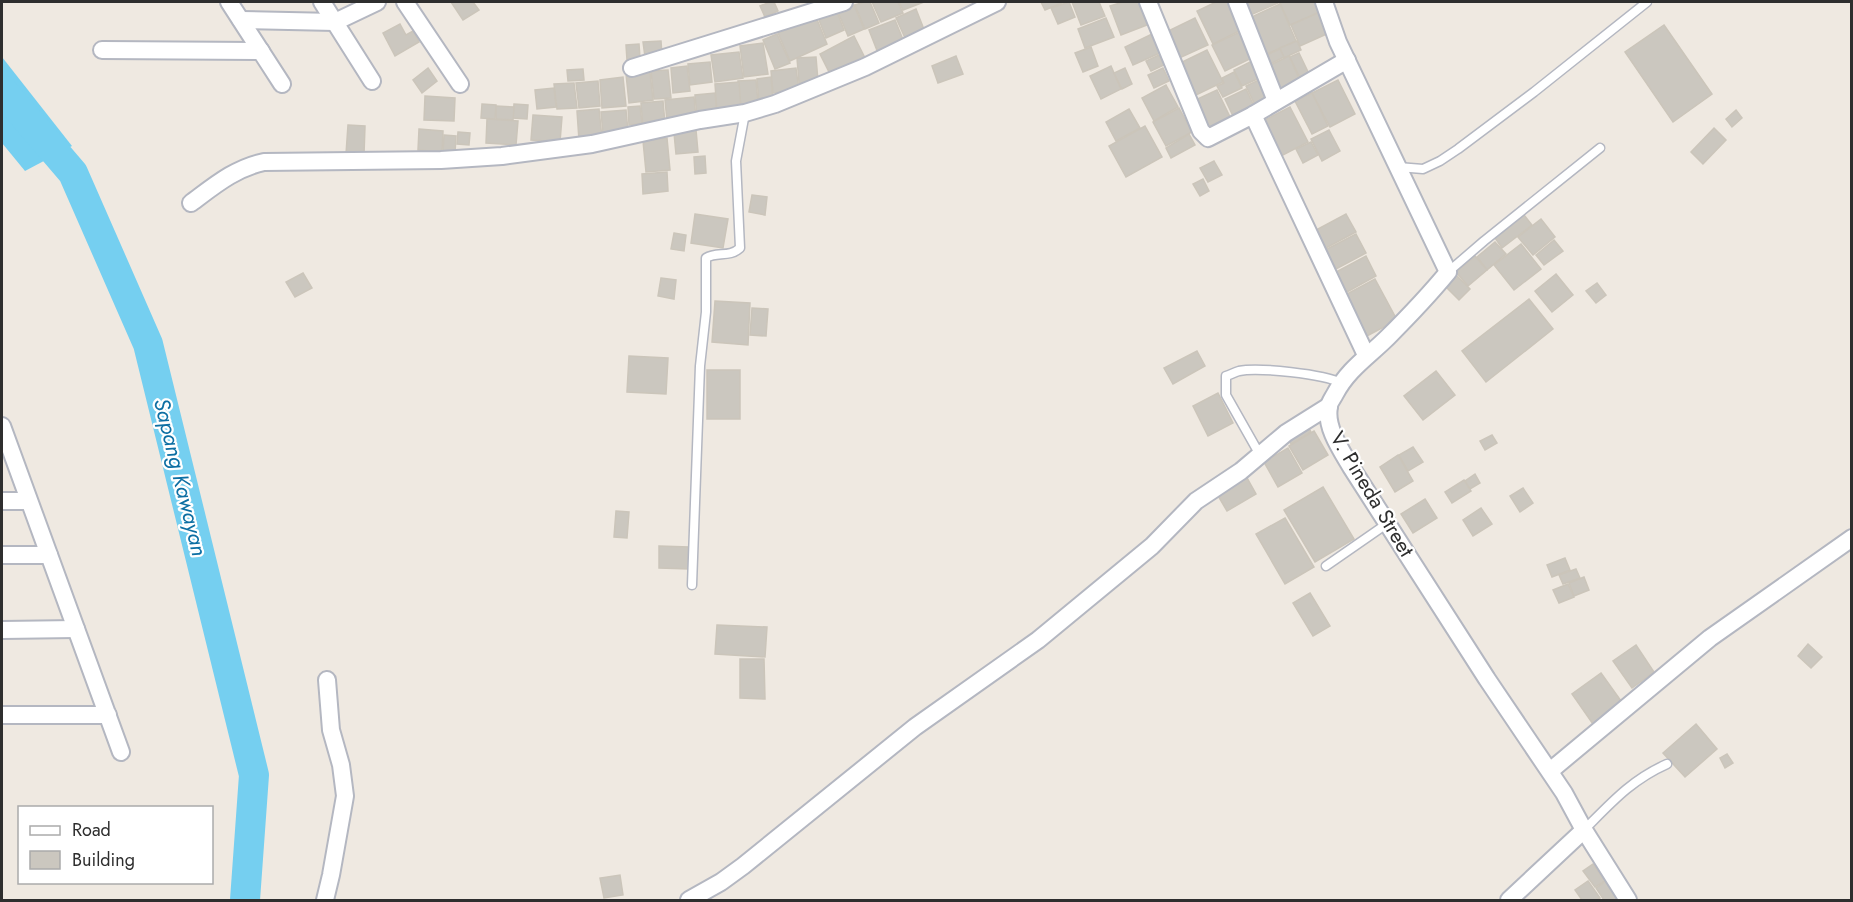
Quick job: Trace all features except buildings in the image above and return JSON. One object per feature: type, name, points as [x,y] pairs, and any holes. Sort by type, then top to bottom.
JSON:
[{"type":"street","points":[[230,2],[282,84]]},
{"type":"street","points":[[322,2],[372,81]]},
{"type":"street","points":[[241,20],[335,22],[377,2]]},
{"type":"street","points":[[393,2],[401,2]]},
{"type":"street","points":[[405,2],[460,84]]},
{"type":"street","points":[[632,68],[844,2]]},
{"type":"street","points":[[191,203],[237,170],[264,162],[441,160],[502,156],[592,144],[700,120],[745,113],[775,104],[865,67],[997,2]]},
{"type":"street","points":[[1148,2],[1201,131],[1208,138],[1253,115],[1347,60]]},
{"type":"street","points":[[1237,2],[1276,101]]},
{"type":"street","points":[[1324,2],[1347,60],[1448,272]]},
{"type":"street","points":[[102,50],[261,51]]},
{"type":"street","points":[[1253,115],[1366,355]]},
{"type":"street","name":"V. Pineda Street","points":[[1448,272],[1386,340],[1366,355],[1341,383],[1329,406],[1330,425],[1337,443],[1487,679],[1550,771],[1628,900]]},
{"type":"street","points":[[689,900],[721,882],[753,859],[915,727],[1038,640],[1152,546],[1196,501],[1241,471],[1286,433],[1329,406]]},
{"type":"street","points":[[2,426],[121,752]]},
{"type":"street","points":[[2,501],[28,501]]},
{"type":"street","points":[[1550,771],[1710,638],[1851,538]]},
{"type":"street","points":[[2,555],[49,555]]},
{"type":"street","points":[[2,630],[76,629]]},
{"type":"street","points":[[325,900],[332,875],[345,796],[341,765],[331,730],[327,680]]},
{"type":"street","points":[[2,715],[108,715]]},
{"type":"street","points":[[1509,900],[1584,830]]},
{"type":"lane","points":[[1398,167],[1423,169],[1440,161],[1534,92],[1647,2]]},
{"type":"lane","points":[[693,585],[699,366],[705,312],[706,258],[711,255],[734,254],[740,248],[736,161],[745,113]]},
{"type":"lane","points":[[1448,272],[1600,148]]},
{"type":"lane","points":[[1260,455],[1226,395],[1226,376],[1240,371],[1301,373],[1334,379],[1341,383]]},
{"type":"lane","points":[[1326,566],[1388,523]]},
{"type":"lane","points":[[1584,830],[1637,779],[1667,764]]},
{"type":"water","points":[[2,57],[72,146],[25,171],[2,143]]},
{"type":"waterway","name":"Sapang Kawayan","points":[[2,90],[73,173],[148,344],[254,775],[245,900]]}]
